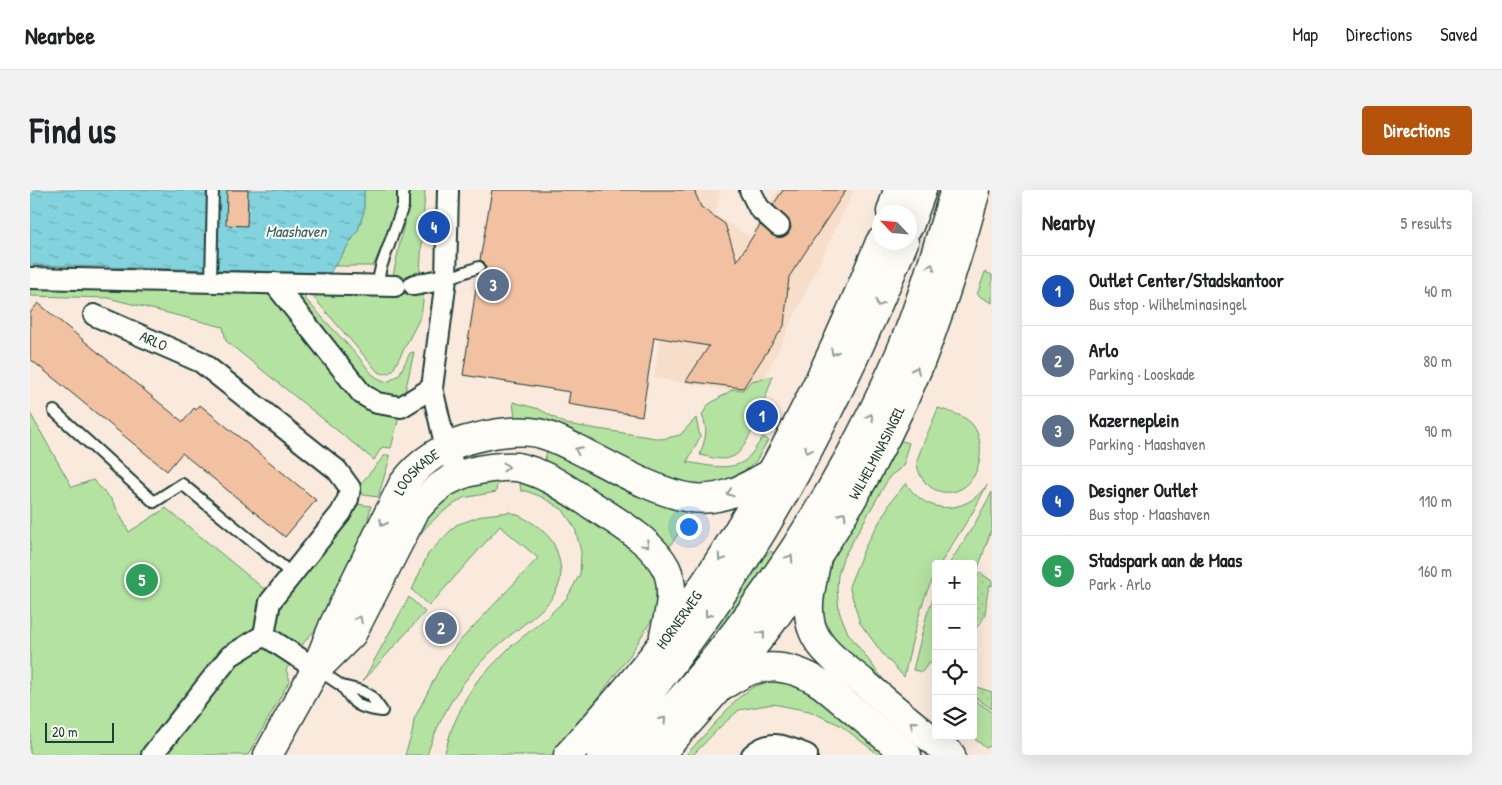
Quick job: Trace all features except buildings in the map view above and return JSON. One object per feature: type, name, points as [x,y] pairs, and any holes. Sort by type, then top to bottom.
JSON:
[{"type":"main road","points":[[893,205],[898,190]]},
{"type":"main road","points":[[917,205],[922,190]]},
{"type":"main road","name":"WILHELMINASINGEL","points":[[629,755],[694,685],[762,598],[821,509],[881,395],[909,331],[955,190]]},
{"type":"main road","name":"WILHELMINASINGEL","points":[[721,686],[771,623],[817,557],[854,496],[895,419],[920,363],[951,275],[976,190]]},
{"type":"main road","points":[[446,448],[471,438],[501,432],[538,433],[678,495],[693,498],[709,498],[733,493],[773,472],[839,342],[877,250]]},
{"type":"main road","name":"HORNERWEG","points":[[601,755],[674,662],[736,574],[779,502],[824,422],[879,304],[901,250]]},
{"type":"main road","name":"LOOSKADE","points":[[268,755],[316,669],[334,624],[403,484],[422,462],[446,448]]},
{"type":"main road","points":[[458,475],[478,469],[504,466],[517,467],[533,472],[557,483],[639,538],[658,556],[666,569],[670,582],[670,606],[663,643]]},
{"type":"main road","name":"HORNERWEG","points":[[568,755],[611,707],[663,643],[720,560],[773,472]]},
{"type":"main road","name":"LOOSKADE","points":[[316,669],[352,634],[414,511],[440,484],[458,475]]},
{"type":"main road","points":[[817,557],[812,581],[809,613],[812,630],[817,640],[841,664],[951,755]]},
{"type":"main road","points":[[659,755],[721,686],[744,673],[760,668],[776,668],[799,672],[811,677],[907,755]]},
{"type":"street","points":[[446,448],[432,388],[446,279],[448,190]]},
{"type":"street","points":[[750,190],[759,208],[779,226]]},
{"type":"street","points":[[30,278],[211,278],[274,283],[395,285],[446,279]]},
{"type":"street","points":[[274,283],[362,394],[377,403],[401,407],[432,388]]},
{"type":"street","name":"ARLO","points":[[94,315],[201,362],[337,470],[350,488],[348,499],[341,513],[270,602],[264,635]]},
{"type":"street","name":"LOOSKADE","points":[[446,448],[458,475]]},
{"type":"street","points":[[152,755],[230,656],[264,635],[316,669]]},
{"type":"street","points":[[752,755],[767,745],[775,744],[807,755]]},
{"type":"lane","points":[[211,278],[213,190]]},
{"type":"lane","points":[[395,285],[381,267],[403,206],[403,190]]},
{"type":"lane","points":[[446,279],[479,267]]},
{"type":"lane","points":[[54,411],[154,502],[182,484],[292,574]]},
{"type":"lane","points":[[316,669],[342,686]]},
{"type":"shaded area","points":[[685,190],[721,190],[715,215],[750,237],[778,190],[854,190],[757,395],[654,378]]},
{"type":"green space","points":[[364,190],[398,190],[396,210],[390,229],[373,266],[335,266],[358,230],[364,211]]},
{"type":"green space","points":[[411,190],[425,190],[420,273],[418,277],[393,276]]},
{"type":"green space","points":[[985,272],[992,275],[992,303],[977,295]]},
{"type":"green space","points":[[30,286],[263,289],[276,294],[359,398],[400,413],[391,448],[382,447],[374,460],[226,341],[223,327],[108,298],[30,296]]},
{"type":"green space","points":[[289,291],[298,291],[372,374],[383,382],[399,375],[410,353],[414,352],[403,401],[367,390]]},
{"type":"green space","points":[[308,291],[424,294],[421,316],[393,370],[386,374],[378,372]]},
{"type":"green space","points":[[773,376],[757,420],[740,451],[726,459],[700,455],[706,431],[702,415],[708,405],[733,389],[743,390],[751,381]]},
{"type":"green space","points":[[513,402],[539,409],[566,424],[662,439],[680,435],[696,418],[700,437],[687,462],[708,466],[723,467],[737,465],[749,457],[763,437],[768,440],[756,461],[738,478],[706,492],[516,426]]},
{"type":"green space","points":[[938,408],[959,415],[970,422],[975,429],[980,446],[980,455],[975,473],[964,487],[956,491],[941,492],[933,489],[918,471],[917,462],[920,452]]},
{"type":"green space","points":[[30,413],[72,487],[93,480],[112,500],[129,532],[166,508],[263,588],[284,597],[354,512],[356,504],[371,506],[365,531],[321,623],[305,641],[286,670],[290,680],[248,755],[30,755]]},
{"type":"green space","points":[[899,440],[909,443],[905,456],[905,465],[890,476],[843,558],[838,575],[837,588],[839,611],[848,633],[899,700],[835,649],[820,620],[825,579],[834,557]]},
{"type":"green space","points":[[548,447],[694,508],[667,551],[543,467]]},
{"type":"green space","points":[[385,455],[389,455],[389,461],[378,497],[357,494],[357,488]]},
{"type":"green space","points":[[498,477],[496,492],[463,498],[440,514],[426,527],[412,545],[372,626],[411,532],[453,491]]},
{"type":"green space","points":[[519,478],[542,483],[649,555],[658,584],[654,616],[630,655],[571,734],[552,755],[444,755],[452,728],[465,700],[477,681],[509,648],[567,598],[580,574],[581,552],[575,528],[563,510],[542,497],[521,491]]},
{"type":"green space","points":[[906,483],[918,497],[932,505],[940,507],[957,506],[978,495],[987,485],[974,510],[943,560],[932,560],[932,581],[919,617],[904,677],[882,653],[860,623],[849,586],[865,547],[892,500]]},
{"type":"green space","points":[[992,492],[992,528],[977,571],[977,560],[952,560]]},
{"type":"green space","points":[[510,512],[532,522],[550,538],[560,561],[561,576],[559,585],[545,607],[493,650],[471,673],[449,706],[427,755],[405,755],[412,734],[414,719],[441,666],[456,645],[538,558],[500,526],[429,606],[412,590],[428,554],[456,525],[484,515]]},
{"type":"green space","points":[[771,551],[780,558],[725,635],[711,623],[756,564]]},
{"type":"green space","points":[[979,572],[992,581],[992,586],[990,585],[988,592],[985,615],[977,627],[977,605],[977,577]]},
{"type":"green space","points":[[409,597],[425,612],[363,681]]},
{"type":"green space","points":[[932,601],[932,662],[928,664],[922,672],[913,670]]},
{"type":"green space","points":[[771,681],[796,681],[896,755],[879,755],[840,725],[809,711],[773,704],[739,710],[693,755],[686,755],[737,699],[753,687]]},
{"type":"green space","points":[[977,687],[992,692],[992,709],[977,699]]},
{"type":"green space","points":[[977,702],[992,712],[992,745],[986,748],[976,740]]},
{"type":"water","name":"Maashaven","points":[[30,190],[364,190],[364,211],[358,230],[330,273],[30,265]]},
{"type":"place","name":"Designer Outlet","points":[[434,227]]},
{"type":"place","name":"Kazerneplein","points":[[493,285]]},
{"type":"place","name":"Outlet Center/Stadskantoor","points":[[762,416]]},
{"type":"place","name":"Stadspark aan de Maas","points":[[142,580]]},
{"type":"place","name":"Arlo","points":[[441,628]]}]
